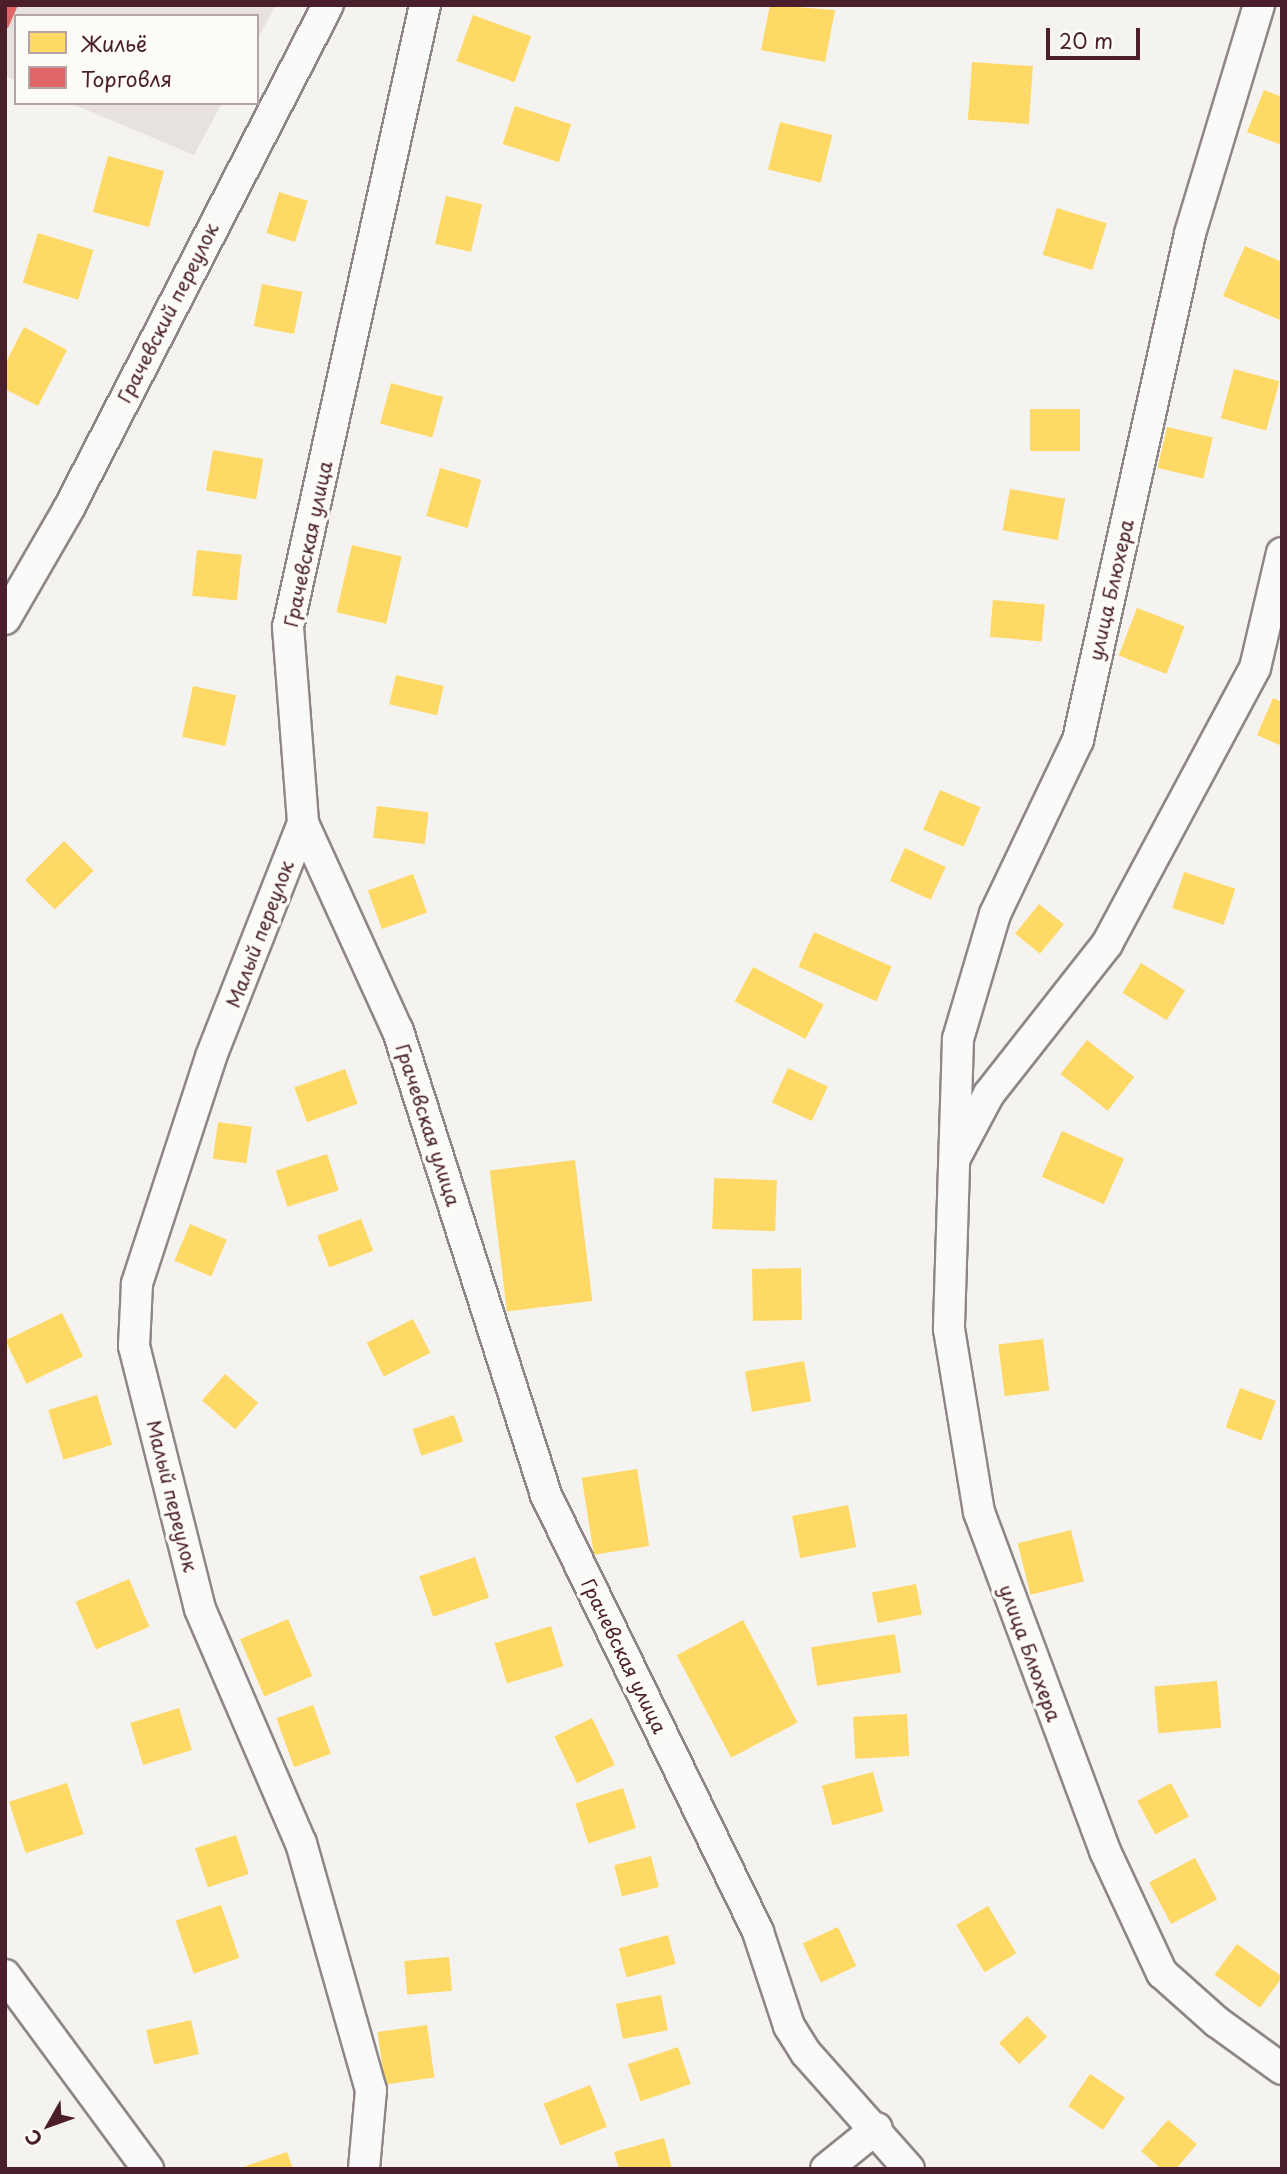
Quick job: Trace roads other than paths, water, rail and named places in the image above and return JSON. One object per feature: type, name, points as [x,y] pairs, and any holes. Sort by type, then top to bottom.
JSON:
[{"type":"street","name":"Грачевский переулок","points":[[5,620],[69,508],[328,5]]},
{"type":"street","name":"Грачевская улица","points":[[425,5],[288,627],[303,823],[398,1031],[545,1493],[758,1932],[789,2026],[806,2053],[877,2129],[909,2169]]},
{"type":"street","name":"улица Блюхера","points":[[1259,5],[1190,234],[1078,740],[995,914],[958,1039],[951,1165],[949,1329],[979,1512],[1105,1852],[1162,1973],[1217,2022],[1282,2069]]},
{"type":"street","name":"улица Блюхера","points":[[951,1165],[989,1094],[1107,944],[1120,920],[1255,668],[1282,552]]},
{"type":"street","name":"Малый переулок","points":[[303,823],[211,1057],[136,1284],[135,1346],[200,1609],[301,1843],[372,2090],[364,2169]]},
{"type":"street","points":[[5,1975],[148,2169]]},
{"type":"street","points":[[826,2169],[877,2129]]}]
